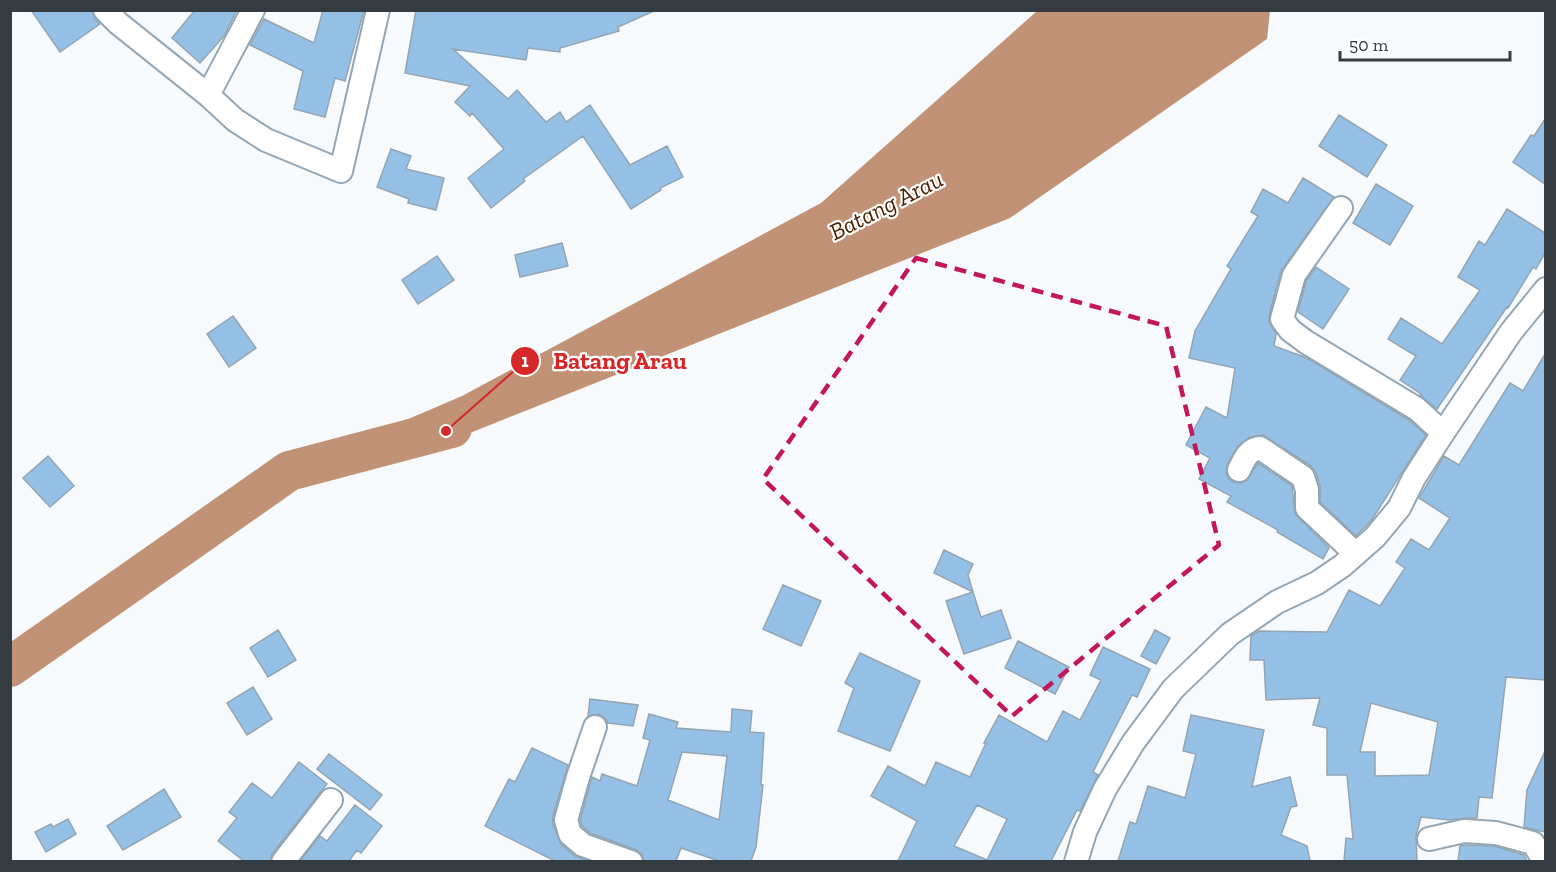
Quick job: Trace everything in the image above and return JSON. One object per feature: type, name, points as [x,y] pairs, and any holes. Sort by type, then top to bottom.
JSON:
[{"type":"street","points":[[105,10],[236,120],[266,140],[341,171],[378,10]]},
{"type":"street","points":[[208,95],[253,10]]},
{"type":"street","points":[[1341,208],[1294,275],[1282,319],[1290,330],[1306,342],[1417,409],[1443,433]]},
{"type":"street","points":[[1076,861],[1085,832],[1105,789],[1133,743],[1173,689],[1230,634],[1277,602],[1317,583],[1376,537],[1399,508],[1414,478],[1511,332],[1545,289]]},
{"type":"street","points":[[1239,470],[1248,453],[1260,448],[1303,477],[1307,490],[1307,508],[1356,554]]},
{"type":"street","points":[[595,727],[566,820],[570,834],[583,845],[631,861]]},
{"type":"street","points":[[283,861],[331,800]]},
{"type":"street","points":[[1429,839],[1464,831],[1496,833],[1533,843],[1545,861]]},
{"type":"highlighted area","points":[[916,258],[1166,326],[1219,545],[1012,716],[763,479]]},
{"type":"water","points":[[1037,11],[1270,11],[1267,39],[1010,218],[407,458],[392,426],[462,396],[821,203]]},
{"type":"building","points":[[31,10],[92,10],[95,19],[100,24],[60,52]]},
{"type":"building","points":[[195,10],[237,10],[224,36],[200,63],[172,38]]},
{"type":"building","points":[[323,10],[364,10],[345,81],[335,78],[325,117],[294,109],[303,71],[250,45],[264,19],[314,43]]},
{"type":"building","points":[[416,10],[656,10],[618,27],[619,31],[560,48],[560,52],[528,48],[526,60],[453,49],[508,99],[517,90],[546,122],[560,112],[566,122],[590,105],[630,165],[667,146],[683,177],[660,188],[661,190],[631,209],[583,136],[523,179],[525,181],[491,208],[468,178],[504,149],[472,113],[470,116],[455,102],[470,86],[405,73]]},
{"type":"building","points":[[1339,115],[1387,145],[1367,177],[1319,146]]},
{"type":"building","points":[[1545,119],[1545,184],[1513,162]]},
{"type":"building","points":[[391,149],[411,156],[406,169],[444,178],[436,210],[408,203],[409,199],[377,187]]},
{"type":"building","points":[[1303,178],[1334,197],[1281,271],[1269,316],[1269,322],[1276,334],[1274,346],[1307,358],[1409,420],[1426,435],[1371,521],[1356,536],[1320,502],[1320,486],[1311,466],[1263,435],[1250,437],[1237,447],[1227,465],[1228,478],[1239,483],[1246,481],[1258,463],[1292,486],[1295,514],[1329,548],[1323,559],[1277,532],[1278,530],[1227,502],[1231,496],[1199,479],[1210,458],[1186,445],[1206,407],[1227,418],[1235,368],[1189,358],[1195,331],[1231,269],[1227,266],[1258,216],[1251,212],[1263,189],[1288,203]]},
{"type":"building","points":[[1376,184],[1413,206],[1390,245],[1353,223]]},
{"type":"building","points":[[1507,209],[1545,233],[1545,253],[1536,269],[1533,267],[1508,308],[1437,409],[1421,394],[1400,380],[1416,356],[1388,339],[1401,318],[1442,344],[1480,290],[1458,277],[1479,241],[1485,245]]},
{"type":"building","points":[[562,243],[568,266],[520,277],[515,255]]},
{"type":"building","points":[[437,256],[454,280],[418,304],[402,280]]},
{"type":"building","points":[[1316,267],[1349,289],[1323,329],[1298,312],[1306,281]]},
{"type":"building","points":[[233,316],[256,348],[229,367],[207,334]]},
{"type":"building","points":[[1545,354],[1545,680],[1506,677],[1492,798],[1479,797],[1477,818],[1450,820],[1421,817],[1416,836],[1417,861],[1344,861],[1346,838],[1353,839],[1347,775],[1327,775],[1327,728],[1313,725],[1320,698],[1266,700],[1264,660],[1250,660],[1251,636],[1259,631],[1327,632],[1349,590],[1380,606],[1405,568],[1396,562],[1411,539],[1429,550],[1450,518],[1419,498],[1444,456],[1459,465],[1510,383],[1523,391]],"holes":[[[1371,703],[1438,722],[1429,775],[1375,776],[1375,752],[1360,752]]]},
{"type":"building","points":[[48,456],[74,486],[50,507],[23,478]]},
{"type":"building","points":[[944,550],[973,564],[968,575],[973,592],[934,573]]},
{"type":"building","points":[[783,585],[821,601],[801,646],[763,629]]},
{"type":"building","points":[[973,592],[981,617],[1001,610],[1011,638],[964,654],[946,601]]},
{"type":"building","points":[[278,630],[296,660],[268,677],[250,648]]},
{"type":"building","points":[[1155,630],[1170,638],[1156,664],[1141,656]]},
{"type":"building","points":[[1018,641],[1069,667],[1055,694],[1005,668]]},
{"type":"building","points":[[1103,647],[1150,669],[1137,697],[1132,695],[1093,772],[1098,775],[1051,861],[898,861],[917,821],[871,796],[888,766],[925,786],[936,762],[970,777],[999,715],[1047,742],[1063,711],[1080,720],[1101,680],[1090,675]],"holes":[[[977,805],[1007,819],[987,860],[954,846]]]},
{"type":"building","points":[[860,653],[920,681],[890,751],[838,731],[854,688],[845,683]]},
{"type":"building","points":[[253,687],[272,719],[247,735],[227,703]]},
{"type":"building","points":[[590,699],[638,705],[633,726],[608,723],[599,714],[588,716]]},
{"type":"building","points":[[732,709],[752,711],[750,732],[764,733],[761,785],[763,785],[756,847],[751,861],[719,861],[681,848],[676,861],[644,861],[642,854],[636,850],[590,833],[582,826],[580,820],[592,777],[600,781],[602,774],[637,786],[650,740],[643,738],[649,714],[678,722],[676,728],[731,732]],"holes":[[[682,752],[727,756],[719,820],[668,800]]]},
{"type":"building","points":[[1191,715],[1264,730],[1252,787],[1290,777],[1297,806],[1291,807],[1281,835],[1307,846],[1310,861],[1118,861],[1130,822],[1136,824],[1148,786],[1185,798],[1196,754],[1183,751]]},
{"type":"building","points":[[532,748],[568,765],[553,816],[553,824],[561,844],[575,856],[589,861],[555,861],[485,826],[509,779],[515,782]]},
{"type":"building","points":[[1545,751],[1545,832],[1524,827],[1527,790]]},
{"type":"building","points":[[329,754],[382,795],[370,810],[317,769]]},
{"type":"building","points":[[299,762],[327,784],[272,854],[270,861],[244,861],[218,841],[237,818],[229,812],[252,783],[272,798]]},
{"type":"building","points":[[164,789],[181,817],[123,850],[107,826]]},
{"type":"building","points":[[355,805],[382,826],[361,853],[357,850],[349,861],[300,861],[320,836],[327,841]]},
{"type":"building","points":[[68,819],[76,834],[46,852],[35,832],[51,824],[53,827]]},
{"type":"building","points":[[1460,846],[1494,846],[1524,855],[1527,861],[1458,861]]},
{"type":"waterway","name":"Batang Arau","points":[[10,667],[289,471],[452,428]]},
{"type":"place","name":"Batang Arau","points":[[446,431]]}]
